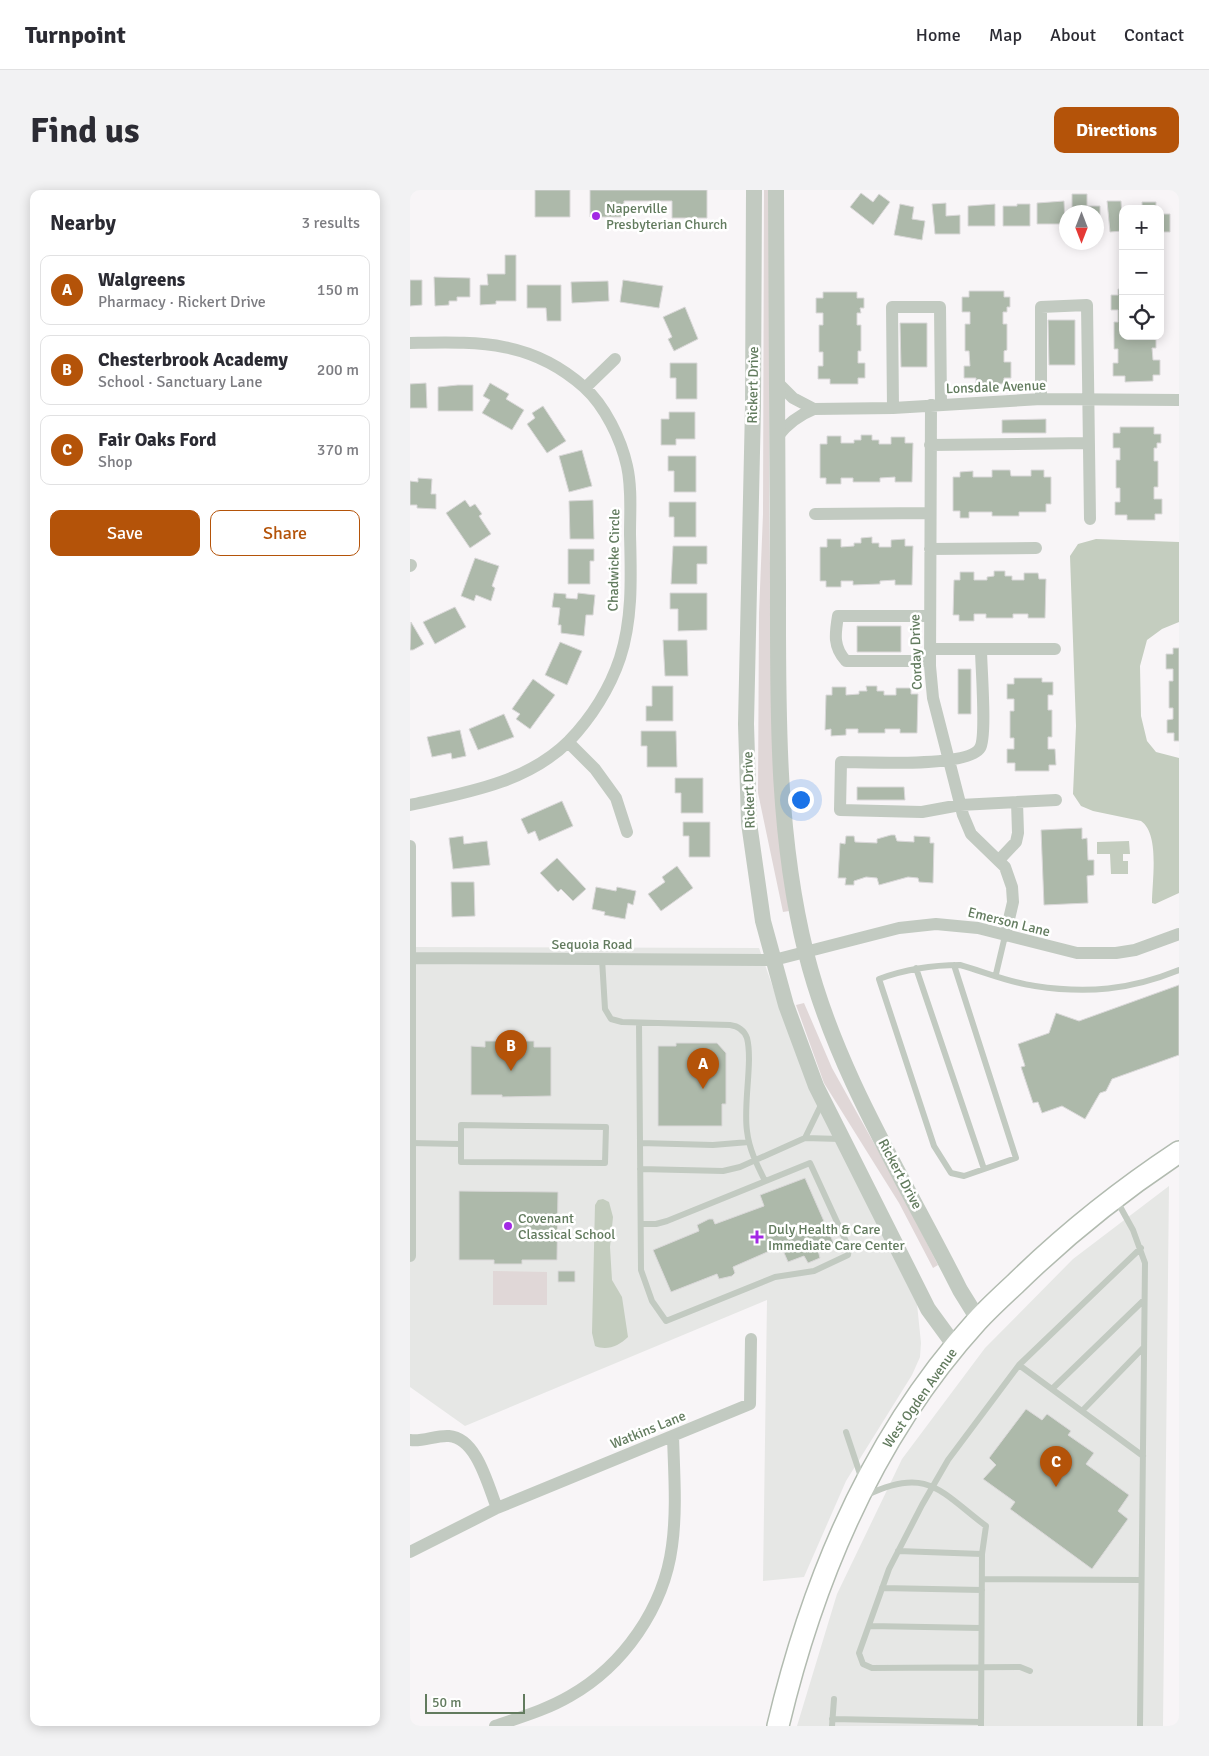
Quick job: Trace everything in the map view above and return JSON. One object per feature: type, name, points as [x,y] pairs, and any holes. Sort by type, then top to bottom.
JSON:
[{"type":"main road","name":"West Ogden Avenue","points":[[778,1726],[795,1660],[815,1599],[859,1493],[893,1434],[928,1381],[978,1319],[1047,1253],[1115,1196],[1179,1152]]},
{"type":"street","name":"Rickert Drive","points":[[754,190],[747,775],[749,823],[763,921],[786,1005],[823,1101],[928,1309],[955,1346]]},
{"type":"street","name":"Rickert Drive","points":[[776,190],[778,727],[791,870],[806,952],[828,1018],[863,1103],[960,1290],[978,1319]]},
{"type":"street","points":[[1041,399],[1041,307],[1087,306],[1090,519]]},
{"type":"street","name":"Corday Drive","points":[[893,408],[892,307],[940,307],[936,404],[930,445],[930,655],[933,698],[960,805],[971,834],[1005,867],[1012,887],[1013,902],[1005,936]]},
{"type":"street","name":"Chadwicke Circle","points":[[410,343],[470,342],[507,346],[550,364],[585,388],[610,424],[627,466],[630,485],[631,588],[630,612],[621,656],[594,709],[568,742],[538,764],[497,784],[410,805]]},
{"type":"street","points":[[585,388],[615,359]]},
{"type":"street","name":"Lonsdale Avenue","points":[[777,382],[793,398],[814,409]]},
{"type":"street","name":"Lonsdale Avenue","points":[[777,437],[789,423],[802,413],[814,409],[893,408],[1041,399],[1179,400]]},
{"type":"street","points":[[930,445],[1089,443]]},
{"type":"street","points":[[815,514],[930,513]]},
{"type":"street","points":[[930,549],[1036,548]]},
{"type":"street","points":[[930,616],[838,616],[834,638],[839,653],[846,661],[981,649],[1055,649]]},
{"type":"street","points":[[981,649],[983,732],[981,748],[975,754],[949,762],[841,762],[840,810],[922,812],[960,805],[1056,800]]},
{"type":"street","points":[[568,742],[595,770],[616,798],[627,832]]},
{"type":"street","points":[[999,860],[1016,842],[1018,833],[1017,802]]},
{"type":"street","points":[[410,846],[410,1256]]},
{"type":"street","name":"Emerson Lane","points":[[774,960],[899,928],[928,924],[962,925],[1061,950],[1094,954],[1135,950],[1179,934]]},
{"type":"street","name":"Sequoia Road","points":[[410,958],[774,960]]},
{"type":"street","name":"Watkins Lane","points":[[410,1552],[497,1508],[750,1404],[751,1339]]},
{"type":"street","points":[[410,1440],[450,1436],[468,1444],[474,1453],[497,1508]]},
{"type":"street","points":[[496,1726],[543,1710],[585,1687],[610,1666],[629,1645],[645,1621],[664,1578],[672,1547],[674,1510],[673,1436]]},
{"type":"lane","points":[[996,974],[1005,936]]},
{"type":"lane","points":[[602,959],[605,1009],[611,1019],[639,1023],[730,1025],[737,1026],[743,1032],[748,1048],[746,1129],[755,1160],[765,1181]]},
{"type":"lane","points":[[954,965],[1016,1158],[964,1176],[951,1173],[934,1146],[879,979],[916,968],[954,965],[996,974],[1033,986],[1075,990],[1115,990],[1158,979],[1179,970]]},
{"type":"lane","points":[[916,968],[984,1169]]},
{"type":"lane","points":[[639,1023],[641,1270],[652,1301],[666,1321],[775,1277],[814,1271],[848,1255],[849,1248],[810,1163],[667,1221],[656,1224],[641,1224]]},
{"type":"lane","points":[[805,1138],[820,1111],[823,1101]]},
{"type":"lane","points":[[461,1125],[606,1127],[606,1163],[461,1162],[460,1144],[461,1125]]},
{"type":"lane","points":[[640,1168],[723,1170],[755,1160],[805,1138],[842,1140]]},
{"type":"lane","points":[[640,1143],[713,1145],[749,1142]]},
{"type":"lane","points":[[410,1143],[460,1144]]},
{"type":"lane","points":[[1115,1196],[1140,1248],[1144,1263],[1140,1726]]},
{"type":"lane","points":[[1030,1672],[1020,1666],[872,1668],[863,1664],[860,1653],[882,1588],[898,1551],[948,1460],[1019,1365],[1140,1248]]},
{"type":"lane","points":[[1052,1390],[1144,1300]]},
{"type":"lane","points":[[1082,1411],[1144,1346]]},
{"type":"lane","points":[[1019,1365],[1142,1456]]},
{"type":"lane","points":[[834,1699],[832,1723],[981,1724],[982,1554],[986,1526],[934,1485],[915,1482],[898,1483],[859,1493],[846,1432]]},
{"type":"lane","points":[[898,1551],[982,1554]]},
{"type":"lane","points":[[982,1579],[1141,1580]]},
{"type":"lane","points":[[882,1588],[982,1590]]},
{"type":"lane","points":[[869,1626],[981,1628]]},
{"type":"shaded area","points":[[764,190],[770,190],[769,504],[773,747],[789,911],[783,912],[758,793],[759,613],[763,514]]},
{"type":"shaded area","points":[[1096,539],[1179,542],[1179,622],[1162,629],[1147,640],[1140,666],[1141,716],[1147,741],[1156,752],[1179,758],[1179,893],[1155,904],[1152,903],[1153,847],[1147,827],[1141,821],[1093,811],[1081,806],[1073,794],[1076,726],[1070,556],[1078,544]]},
{"type":"shaded area","points":[[1129,841],[1130,854],[1123,854],[1123,861],[1128,861],[1128,874],[1111,874],[1110,854],[1097,854],[1097,842]]},
{"type":"shaded area","points":[[410,947],[759,948],[793,1044],[917,1304],[921,1343],[920,1357],[912,1375],[846,1481],[804,1577],[763,1581],[767,1300],[465,1426],[410,1387]]},
{"type":"shaded area","points":[[804,1003],[832,1068],[905,1199],[938,1265],[933,1268],[899,1203],[824,1083],[796,1005]]},
{"type":"shaded area","points":[[1169,1186],[1163,1726],[797,1726],[837,1594],[902,1459],[985,1348],[1073,1259]]},
{"type":"shaded area","points":[[603,1199],[609,1202],[613,1217],[610,1247],[612,1280],[622,1297],[628,1337],[621,1343],[608,1348],[595,1346],[592,1333],[595,1205],[598,1200]]},
{"type":"shaded area","points":[[493,1271],[547,1272],[547,1305],[493,1305]]},
{"type":"building","points":[[535,190],[570,190],[570,217],[535,217]]},
{"type":"building","points":[[590,190],[707,190],[707,218],[672,218],[672,201],[624,201],[624,217],[590,217]]},
{"type":"building","points":[[861,193],[873,202],[879,194],[890,202],[873,225],[850,207]]},
{"type":"building","points":[[1072,194],[1087,194],[1087,205],[1072,205]]},
{"type":"building","points":[[1064,201],[1064,205],[1059,205],[1059,224],[1037,224],[1037,203]]},
{"type":"building","points":[[1107,201],[1121,201],[1121,205],[1119,205],[1119,231],[1110,232]]},
{"type":"building","points":[[1142,202],[1156,202],[1156,205],[1142,205]]},
{"type":"building","points":[[946,203],[946,216],[960,215],[960,234],[935,234],[932,204]]},
{"type":"building","points":[[900,204],[914,207],[912,219],[925,221],[922,240],[894,235]]},
{"type":"building","points":[[995,204],[995,226],[968,226],[968,206]]},
{"type":"building","points":[[1017,204],[1030,204],[1030,226],[1003,226],[1003,206],[1017,206]]},
{"type":"building","points":[[1164,214],[1170,214],[1170,232],[1164,232]]},
{"type":"building","points":[[505,255],[516,255],[516,301],[496,301],[496,304],[480,305],[480,285],[488,285],[487,274],[505,274]]},
{"type":"building","points":[[434,277],[470,278],[470,297],[457,297],[457,301],[449,301],[449,305],[435,306]]},
{"type":"building","points":[[410,280],[422,280],[422,305],[410,306]]},
{"type":"building","points":[[623,280],[663,286],[659,308],[620,302]]},
{"type":"building","points":[[608,281],[609,301],[572,303],[571,282]]},
{"type":"building","points":[[527,285],[561,285],[561,321],[547,321],[546,308],[527,308]]},
{"type":"building","points":[[1119,289],[1119,340],[1156,340],[1156,348],[1152,348],[1153,360],[1160,360],[1160,375],[1153,375],[1153,381],[1125,382],[1125,376],[1113,376],[1113,363],[1118,363],[1118,349],[1114,349],[1114,322],[1118,322],[1118,310],[1111,310],[1111,295],[1118,295]]},
{"type":"building","points":[[969,291],[1004,291],[1004,297],[1010,297],[1010,307],[1007,307],[1007,312],[1003,312],[1003,324],[1007,324],[1007,350],[1004,351],[1004,362],[1011,362],[1011,378],[1004,378],[1004,384],[976,384],[976,378],[964,378],[964,366],[970,366],[969,351],[965,351],[965,324],[970,324],[970,312],[962,312],[962,297],[969,297]]},
{"type":"building","points":[[823,292],[857,292],[857,298],[864,298],[864,308],[860,308],[861,313],[857,313],[857,325],[861,325],[861,351],[858,351],[858,363],[865,363],[865,378],[858,378],[858,384],[830,384],[830,379],[818,379],[818,366],[823,366],[823,352],[819,352],[819,325],[823,325],[823,313],[816,313],[816,298],[823,298]]},
{"type":"building","points":[[685,307],[698,339],[674,351],[668,339],[672,337],[663,317]]},
{"type":"building","points":[[1048,320],[1075,320],[1075,365],[1049,365]]},
{"type":"building","points":[[900,323],[927,323],[927,367],[901,367]]},
{"type":"building","points":[[670,363],[697,363],[697,399],[676,399],[676,378],[670,378]]},
{"type":"building","points":[[426,383],[427,408],[410,408],[410,384]]},
{"type":"building","points":[[490,383],[509,394],[506,399],[524,410],[512,430],[482,413],[490,400],[483,396]]},
{"type":"building","points":[[473,385],[473,411],[438,411],[438,387]]},
{"type":"building","points":[[543,406],[566,441],[547,453],[527,424],[535,418],[532,413]]},
{"type":"building","points":[[669,412],[695,412],[695,439],[676,439],[676,445],[661,445],[661,419],[669,419]]},
{"type":"building","points":[[1046,419],[1046,433],[1002,433],[1002,420]]},
{"type":"building","points":[[1120,427],[1154,427],[1154,434],[1161,434],[1161,443],[1157,443],[1157,448],[1154,448],[1154,461],[1158,461],[1158,487],[1154,487],[1154,499],[1162,499],[1162,514],[1155,514],[1155,520],[1127,520],[1127,515],[1115,515],[1115,502],[1120,502],[1120,488],[1116,488],[1116,460],[1120,460],[1120,448],[1113,448],[1113,433],[1120,433]]},
{"type":"building","points":[[861,435],[872,435],[872,440],[879,440],[879,444],[891,444],[891,437],[905,437],[905,443],[913,443],[912,482],[895,482],[895,477],[880,478],[880,482],[853,482],[853,478],[841,478],[841,484],[826,484],[826,478],[820,478],[820,444],[827,444],[827,436],[841,436],[841,443],[854,443],[854,440],[861,440]]},
{"type":"building","points":[[582,450],[592,486],[569,492],[559,456]]},
{"type":"building","points":[[668,456],[696,456],[696,492],[674,492],[674,471],[668,471]]},
{"type":"building","points":[[992,470],[1010,470],[1011,476],[1031,476],[1031,470],[1044,470],[1044,477],[1051,477],[1051,504],[1046,504],[1046,512],[1019,512],[1019,516],[992,516],[992,512],[969,512],[969,518],[960,518],[960,511],[953,511],[953,477],[960,477],[960,472],[973,471],[973,477],[992,477]]},
{"type":"building","points":[[418,478],[432,479],[431,494],[436,494],[436,509],[417,508],[417,505],[410,505],[410,481],[418,482]]},
{"type":"building","points":[[465,500],[470,507],[475,504],[482,514],[479,516],[491,534],[470,548],[446,513]]},
{"type":"building","points":[[593,500],[594,539],[570,539],[569,501]]},
{"type":"building","points":[[669,502],[696,502],[696,537],[674,537],[674,517],[669,517]]},
{"type":"building","points":[[872,537],[872,543],[879,543],[879,547],[891,547],[891,540],[905,539],[905,546],[913,546],[912,585],[895,585],[895,580],[880,581],[880,584],[853,585],[853,581],[841,581],[841,587],[826,587],[826,581],[820,581],[820,547],[827,547],[827,539],[841,539],[841,547],[854,546],[854,543],[861,543],[861,538]]},
{"type":"building","points":[[673,546],[707,546],[707,564],[697,564],[697,584],[671,584]]},
{"type":"building","points":[[568,549],[594,549],[594,561],[590,561],[590,584],[568,584]]},
{"type":"building","points":[[475,558],[499,566],[492,586],[495,588],[491,601],[476,595],[474,601],[461,596]]},
{"type":"building","points":[[994,571],[1005,571],[1005,576],[1012,576],[1012,580],[1024,580],[1024,573],[1038,573],[1039,579],[1046,579],[1045,618],[1028,618],[1028,614],[1013,614],[1013,618],[986,618],[986,614],[974,614],[974,621],[959,621],[959,615],[953,615],[954,580],[960,580],[960,572],[974,572],[974,580],[987,580],[987,577],[994,576]]},
{"type":"building","points":[[554,593],[566,594],[566,598],[577,599],[578,593],[595,595],[593,615],[586,615],[584,636],[561,633],[561,625],[558,625],[560,608],[552,607]]},
{"type":"building","points":[[670,593],[707,593],[707,630],[678,631],[678,609],[670,609]]},
{"type":"building","points":[[455,607],[466,627],[435,644],[423,622]]},
{"type":"building","points":[[411,622],[424,644],[413,650],[410,650]]},
{"type":"building","points":[[857,626],[901,626],[901,652],[857,652]]},
{"type":"building","points":[[663,640],[687,640],[688,676],[665,676]]},
{"type":"building","points":[[560,642],[582,651],[567,685],[545,675]]},
{"type":"building","points":[[1173,648],[1179,648],[1179,741],[1174,741],[1174,733],[1167,733],[1167,720],[1173,719],[1173,708],[1169,708],[1169,681],[1173,681],[1173,669],[1166,669],[1166,654],[1173,654]]},
{"type":"building","points":[[958,669],[971,669],[971,714],[958,714]]},
{"type":"building","points":[[1014,678],[1042,678],[1042,682],[1053,682],[1053,695],[1048,695],[1048,710],[1052,710],[1052,737],[1048,737],[1048,749],[1055,749],[1056,765],[1049,765],[1049,771],[1015,771],[1015,763],[1007,763],[1007,749],[1014,749],[1014,738],[1010,738],[1010,711],[1014,711],[1014,699],[1007,699],[1007,684],[1014,684]]},
{"type":"building","points":[[533,679],[555,695],[530,729],[516,719],[520,714],[512,709]]},
{"type":"building","points":[[652,686],[673,686],[673,721],[646,721],[646,706],[652,706]]},
{"type":"building","points":[[866,686],[877,686],[877,691],[884,691],[884,695],[896,695],[896,688],[911,688],[911,694],[918,694],[917,733],[900,733],[900,729],[885,729],[885,733],[858,733],[858,729],[846,729],[846,735],[831,736],[831,729],[825,730],[826,695],[832,695],[832,687],[846,687],[846,695],[867,691]]},
{"type":"building","points":[[504,714],[514,737],[478,750],[469,729]]},
{"type":"building","points":[[460,730],[466,756],[452,759],[451,753],[432,757],[427,737]]},
{"type":"building","points":[[641,731],[676,731],[677,767],[647,767],[647,746],[641,746]]},
{"type":"building","points":[[675,778],[703,778],[703,813],[681,813],[681,793],[675,793]]},
{"type":"building","points":[[857,787],[904,787],[905,800],[857,800]]},
{"type":"building","points":[[562,801],[573,826],[539,841],[535,831],[528,834],[521,819]]},
{"type":"building","points":[[683,822],[710,822],[710,857],[689,857],[689,836],[683,836]]},
{"type":"building","points":[[1082,828],[1082,839],[1087,838],[1088,860],[1094,860],[1094,875],[1087,876],[1088,903],[1044,905],[1041,830]]},
{"type":"building","points":[[895,835],[897,841],[914,842],[914,836],[930,837],[930,843],[934,843],[933,883],[919,882],[918,878],[908,877],[879,885],[877,878],[866,877],[854,881],[854,885],[845,885],[846,878],[838,878],[840,843],[845,844],[846,836],[854,836],[855,842],[877,843],[877,839]]},
{"type":"building","points":[[463,836],[464,844],[487,841],[490,865],[453,869],[449,838]]},
{"type":"building","points":[[557,858],[586,889],[573,901],[561,889],[558,892],[540,873]]},
{"type":"building","points":[[677,866],[693,888],[661,911],[648,894],[665,882],[662,877]]},
{"type":"building","points":[[451,882],[474,882],[475,916],[452,917]]},
{"type":"building","points":[[596,887],[616,891],[617,887],[636,891],[633,905],[628,903],[625,919],[604,915],[605,912],[592,909]]},
{"type":"building","points":[[1179,985],[1179,1055],[1112,1079],[1106,1091],[1100,1093],[1085,1119],[1062,1106],[1042,1113],[1038,1102],[1033,1103],[1021,1067],[1025,1066],[1018,1044],[1049,1033],[1056,1013],[1079,1021]]},
{"type":"building","points":[[485,1041],[534,1041],[534,1047],[551,1047],[551,1096],[502,1097],[502,1095],[471,1095],[471,1046],[485,1047]]},
{"type":"building","points":[[676,1043],[717,1043],[726,1053],[726,1104],[722,1104],[722,1126],[658,1126],[658,1046],[676,1046]]},
{"type":"building","name":"Duly Health & Care Immediate Care Center","points":[[805,1178],[834,1244],[818,1250],[820,1258],[808,1263],[804,1256],[788,1262],[781,1246],[733,1267],[735,1273],[732,1276],[719,1279],[717,1274],[671,1292],[653,1250],[699,1231],[697,1225],[709,1219],[713,1219],[715,1224],[764,1206],[760,1195]]},
{"type":"building","name":"Covenant Classical School","points":[[459,1191],[558,1192],[557,1260],[522,1260],[522,1264],[494,1264],[494,1260],[459,1260]]},
{"type":"building","points":[[558,1271],[575,1271],[575,1282],[558,1282]]},
{"type":"building","points":[[1026,1409],[1042,1420],[1047,1414],[1071,1431],[1068,1435],[1094,1453],[1086,1464],[1129,1495],[1118,1511],[1128,1519],[1092,1569],[1010,1509],[1015,1502],[983,1479],[996,1465],[989,1458]]},
{"type":"place","name":"Naperville Presbyterian Church","points":[[596,216]]},
{"type":"place","name":"Chesterbrook Academy","points":[[511,1071]]},
{"type":"place","name":"Walgreens","points":[[703,1089]]},
{"type":"place","name":"Covenant Classical School","points":[[508,1226]]},
{"type":"place","name":"Duly Health & Care Immediate Care Center","points":[[757,1237]]},
{"type":"place","name":"Fair Oaks Ford","points":[[1056,1487]]}]
